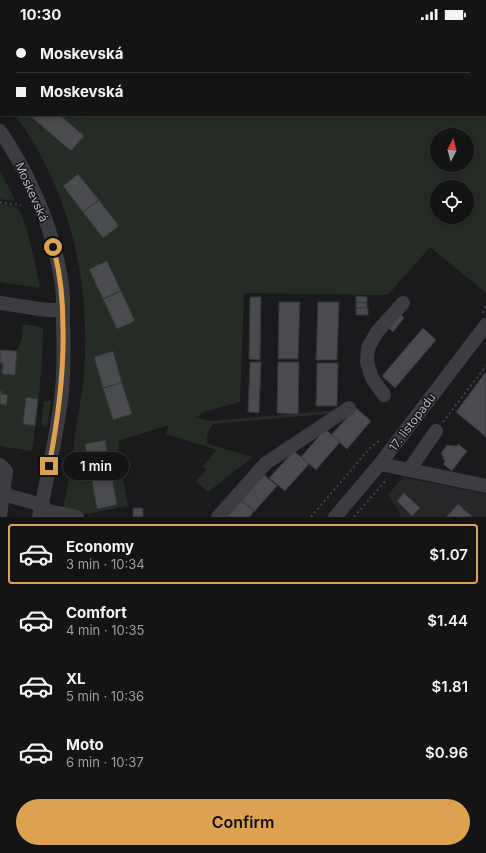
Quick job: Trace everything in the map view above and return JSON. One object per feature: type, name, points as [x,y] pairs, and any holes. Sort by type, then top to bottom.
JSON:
[{"type":"street","name":"Moskevská","points":[[0,131],[22,167],[37,199],[49,233],[61,280],[64,357],[61,401],[40,511]]},
{"type":"street","points":[[0,303],[46,310],[63,310]]},
{"type":"street","points":[[384,395],[372,378],[367,362],[368,348],[378,332],[403,303]]},
{"type":"street","name":"17. listopadu","points":[[335,517],[380,464],[486,325]]},
{"type":"street","points":[[218,517],[266,463],[349,408]]},
{"type":"street","points":[[403,469],[436,431]]},
{"type":"street","points":[[380,464],[486,486]]},
{"type":"street","points":[[0,465],[6,471],[0,516]]},
{"type":"street","points":[[4,494],[40,511],[48,511],[77,517]]},
{"type":"path","points":[[0,202],[21,205]]},
{"type":"path","points":[[436,431],[486,366]]},
{"type":"path","points":[[354,517],[403,469]]},
{"type":"shaded area","points":[[15,116],[83,116],[85,118],[87,116],[486,116],[486,293],[430,247],[388,295],[244,293],[240,402],[207,411],[196,417],[209,421],[337,410],[326,414],[213,424],[208,433],[208,444],[253,457],[208,492],[196,481],[207,469],[203,466],[217,450],[166,434],[169,425],[118,441],[118,451],[128,506],[86,514],[64,509],[84,373],[85,321],[80,270],[68,220],[49,172],[29,135]]},
{"type":"shaded area","points":[[0,171],[15,200],[0,199]]},
{"type":"shaded area","points":[[0,203],[14,206],[21,214],[28,233],[34,258],[40,286],[38,288],[0,282]]},
{"type":"shaded area","points":[[23,324],[43,328],[42,361],[32,451],[0,446],[0,404],[6,405],[8,395],[1,394],[2,391],[0,391],[0,363],[3,363],[17,351],[22,337]]},
{"type":"shaded area","points":[[44,401],[51,401],[47,428],[41,424]]},
{"type":"shaded area","points":[[403,477],[486,494],[486,517],[399,517],[401,514],[388,495]]},
{"type":"building","points":[[30,116],[61,116],[84,136],[71,151]]},
{"type":"building","points":[[78,174],[99,200],[83,212],[63,186]]},
{"type":"building","points":[[99,200],[119,226],[103,238],[83,212]]},
{"type":"building","points":[[107,261],[121,291],[103,299],[89,269]]},
{"type":"building","points":[[121,291],[135,321],[117,329],[103,299]]},
{"type":"building","points":[[356,296],[367,297],[367,303],[356,302]]},
{"type":"building","points":[[250,297],[261,297],[260,360],[249,359]]},
{"type":"building","points":[[279,302],[300,302],[298,359],[278,359]]},
{"type":"building","points":[[318,302],[339,302],[337,360],[316,360]]},
{"type":"building","points":[[356,302],[367,303],[367,308],[356,308]]},
{"type":"building","points":[[356,308],[368,308],[368,315],[356,315]]},
{"type":"building","points":[[399,313],[404,318],[393,332],[388,327]]},
{"type":"building","points":[[423,328],[436,340],[395,388],[382,376]]},
{"type":"building","points":[[0,350],[17,351],[15,375],[2,374],[3,363],[0,363]]},
{"type":"building","points":[[113,351],[122,383],[103,388],[94,357]]},
{"type":"building","points":[[250,362],[261,362],[259,413],[248,412]]},
{"type":"building","points":[[278,362],[299,362],[298,414],[277,413]]},
{"type":"building","points":[[317,363],[338,363],[337,406],[316,406]]},
{"type":"building","points":[[486,373],[486,437],[456,412]]},
{"type":"building","points":[[122,383],[132,414],[113,420],[103,388]]},
{"type":"building","points":[[0,391],[2,391],[1,394],[8,395],[6,405],[0,404]]},
{"type":"building","points":[[26,397],[38,399],[35,426],[23,424]]},
{"type":"building","points":[[356,408],[371,421],[347,449],[331,435]]},
{"type":"building","points":[[325,429],[340,442],[316,470],[301,457]]},
{"type":"building","points":[[105,440],[111,472],[91,476],[85,444]]},
{"type":"building","points":[[458,444],[467,451],[452,471],[443,464],[445,462],[441,453],[447,445],[457,446]]},
{"type":"building","points":[[294,451],[309,464],[285,491],[269,478]]},
{"type":"building","points":[[111,472],[117,505],[97,509],[91,476]]},
{"type":"building","points":[[262,473],[277,486],[254,512],[239,498]]},
{"type":"building","points":[[404,493],[420,508],[412,516],[397,501]]},
{"type":"building","points":[[239,498],[254,511],[250,517],[223,517]]},
{"type":"building","points":[[458,504],[473,517],[446,517]]},
{"type":"building","points":[[133,508],[143,508],[143,517],[133,517]]},
{"type":"route","points":[[49,466],[61,401],[64,357],[61,280],[53,247]]}]
